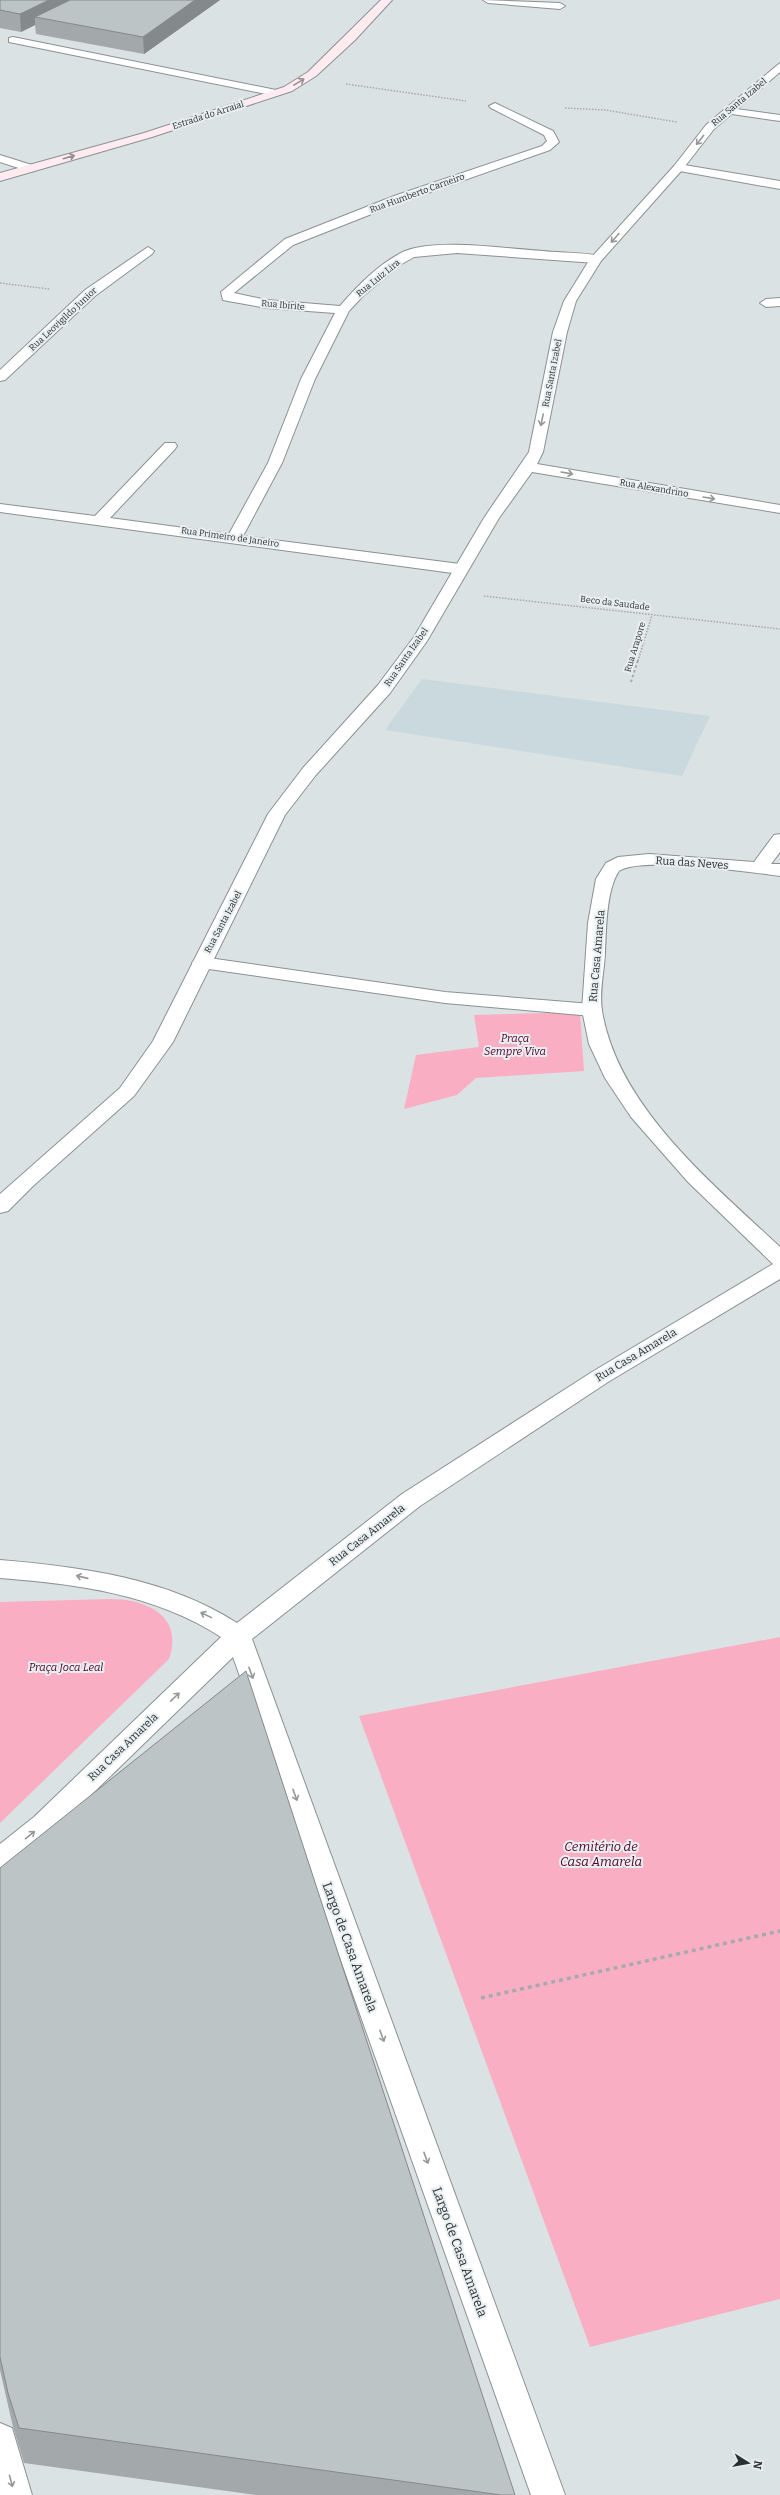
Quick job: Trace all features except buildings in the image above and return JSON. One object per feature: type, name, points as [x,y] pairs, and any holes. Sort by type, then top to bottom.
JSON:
[{"type":"main road","name":"Estrada do Arraial","points":[[0,178],[148,135],[288,89],[312,74],[351,38],[387,0]]},
{"type":"street","points":[[488,0],[560,6]]},
{"type":"street","points":[[0,46],[27,33]]},
{"type":"street","points":[[13,40],[276,93]]},
{"type":"street","name":"Rua Santa Izabel","points":[[0,1206],[25,1181],[127,1092],[163,1042],[202,963],[234,904],[277,814],[309,772],[384,689],[421,638],[460,569],[536,452],[562,326],[570,301],[596,259],[678,168],[710,126],[780,66]]},
{"type":"street","name":"Rua Humberto Carneiro","points":[[227,292],[289,242],[398,199],[546,148],[553,142],[549,133],[495,106]]},
{"type":"street","points":[[729,111],[780,118]]},
{"type":"street","points":[[0,158],[31,168]]},
{"type":"street","points":[[678,168],[780,185]]},
{"type":"street","name":"Rua Luiz Lira","points":[[235,537],[276,463],[308,379],[343,310],[358,293],[396,262],[410,254],[425,251],[457,249],[596,259]]},
{"type":"street","name":"Rua Leovigildo Junior","points":[[0,378],[90,293],[148,251]]},
{"type":"street","name":"Rua Ibirite","points":[[227,292],[228,297],[246,301],[343,310]]},
{"type":"street","points":[[766,302],[780,302]]},
{"type":"street","points":[[100,520],[170,446]]},
{"type":"street","name":"Rua Alexandrino","points":[[528,466],[780,508]]},
{"type":"street","name":"Rua Primeiro de Janeiro","points":[[0,508],[235,537],[460,569]]},
{"type":"street","points":[[759,868],[780,839]]},
{"type":"street","name":"Rua das Neves","points":[[608,873],[619,863],[634,861],[780,870]]},
{"type":"street","name":"Rua Casa Amarela","points":[[608,873],[597,923],[592,1010],[600,1043],[611,1070],[630,1102],[683,1165],[780,1259]]},
{"type":"street","points":[[202,963],[451,998],[592,1010]]},
{"type":"street","name":"Rua Casa Amarela","points":[[0,1860],[44,1824],[238,1636],[411,1500],[600,1377],[780,1269]]},
{"type":"street","points":[[0,1569],[66,1574],[135,1590],[181,1603],[218,1621],[238,1636]]},
{"type":"street","name":"Largo de Casa Amarela","points":[[238,1636],[548,2495]]},
{"type":"street","points":[[0,2439],[15,2495]]},
{"type":"path","points":[[0,283],[90,293]]},
{"type":"path","name":"Beco da Saudade","points":[[448,591],[780,629]]},
{"type":"path","name":"Rua Arapore","points":[[631,682],[652,615]]},
{"type":"path","points":[[481,1998],[780,1931]]},
{"type":"shaded area","points":[[422,679],[710,716],[682,776],[385,730]]},
{"type":"green space","name":"Praça Sempre Viva","points":[[580,1012],[584,1071],[476,1078],[457,1095],[404,1109],[416,1055],[479,1047],[474,1015]]},
{"type":"green space","name":"Praça Joca Leal","points":[[110,1599],[137,1602],[159,1613],[167,1621],[171,1631],[172,1644],[169,1659],[0,1823],[0,1602]]},
{"type":"green space","name":"Cemitério de Casa Amarela","points":[[780,1637],[780,2299],[590,2347],[359,1716]]}]
